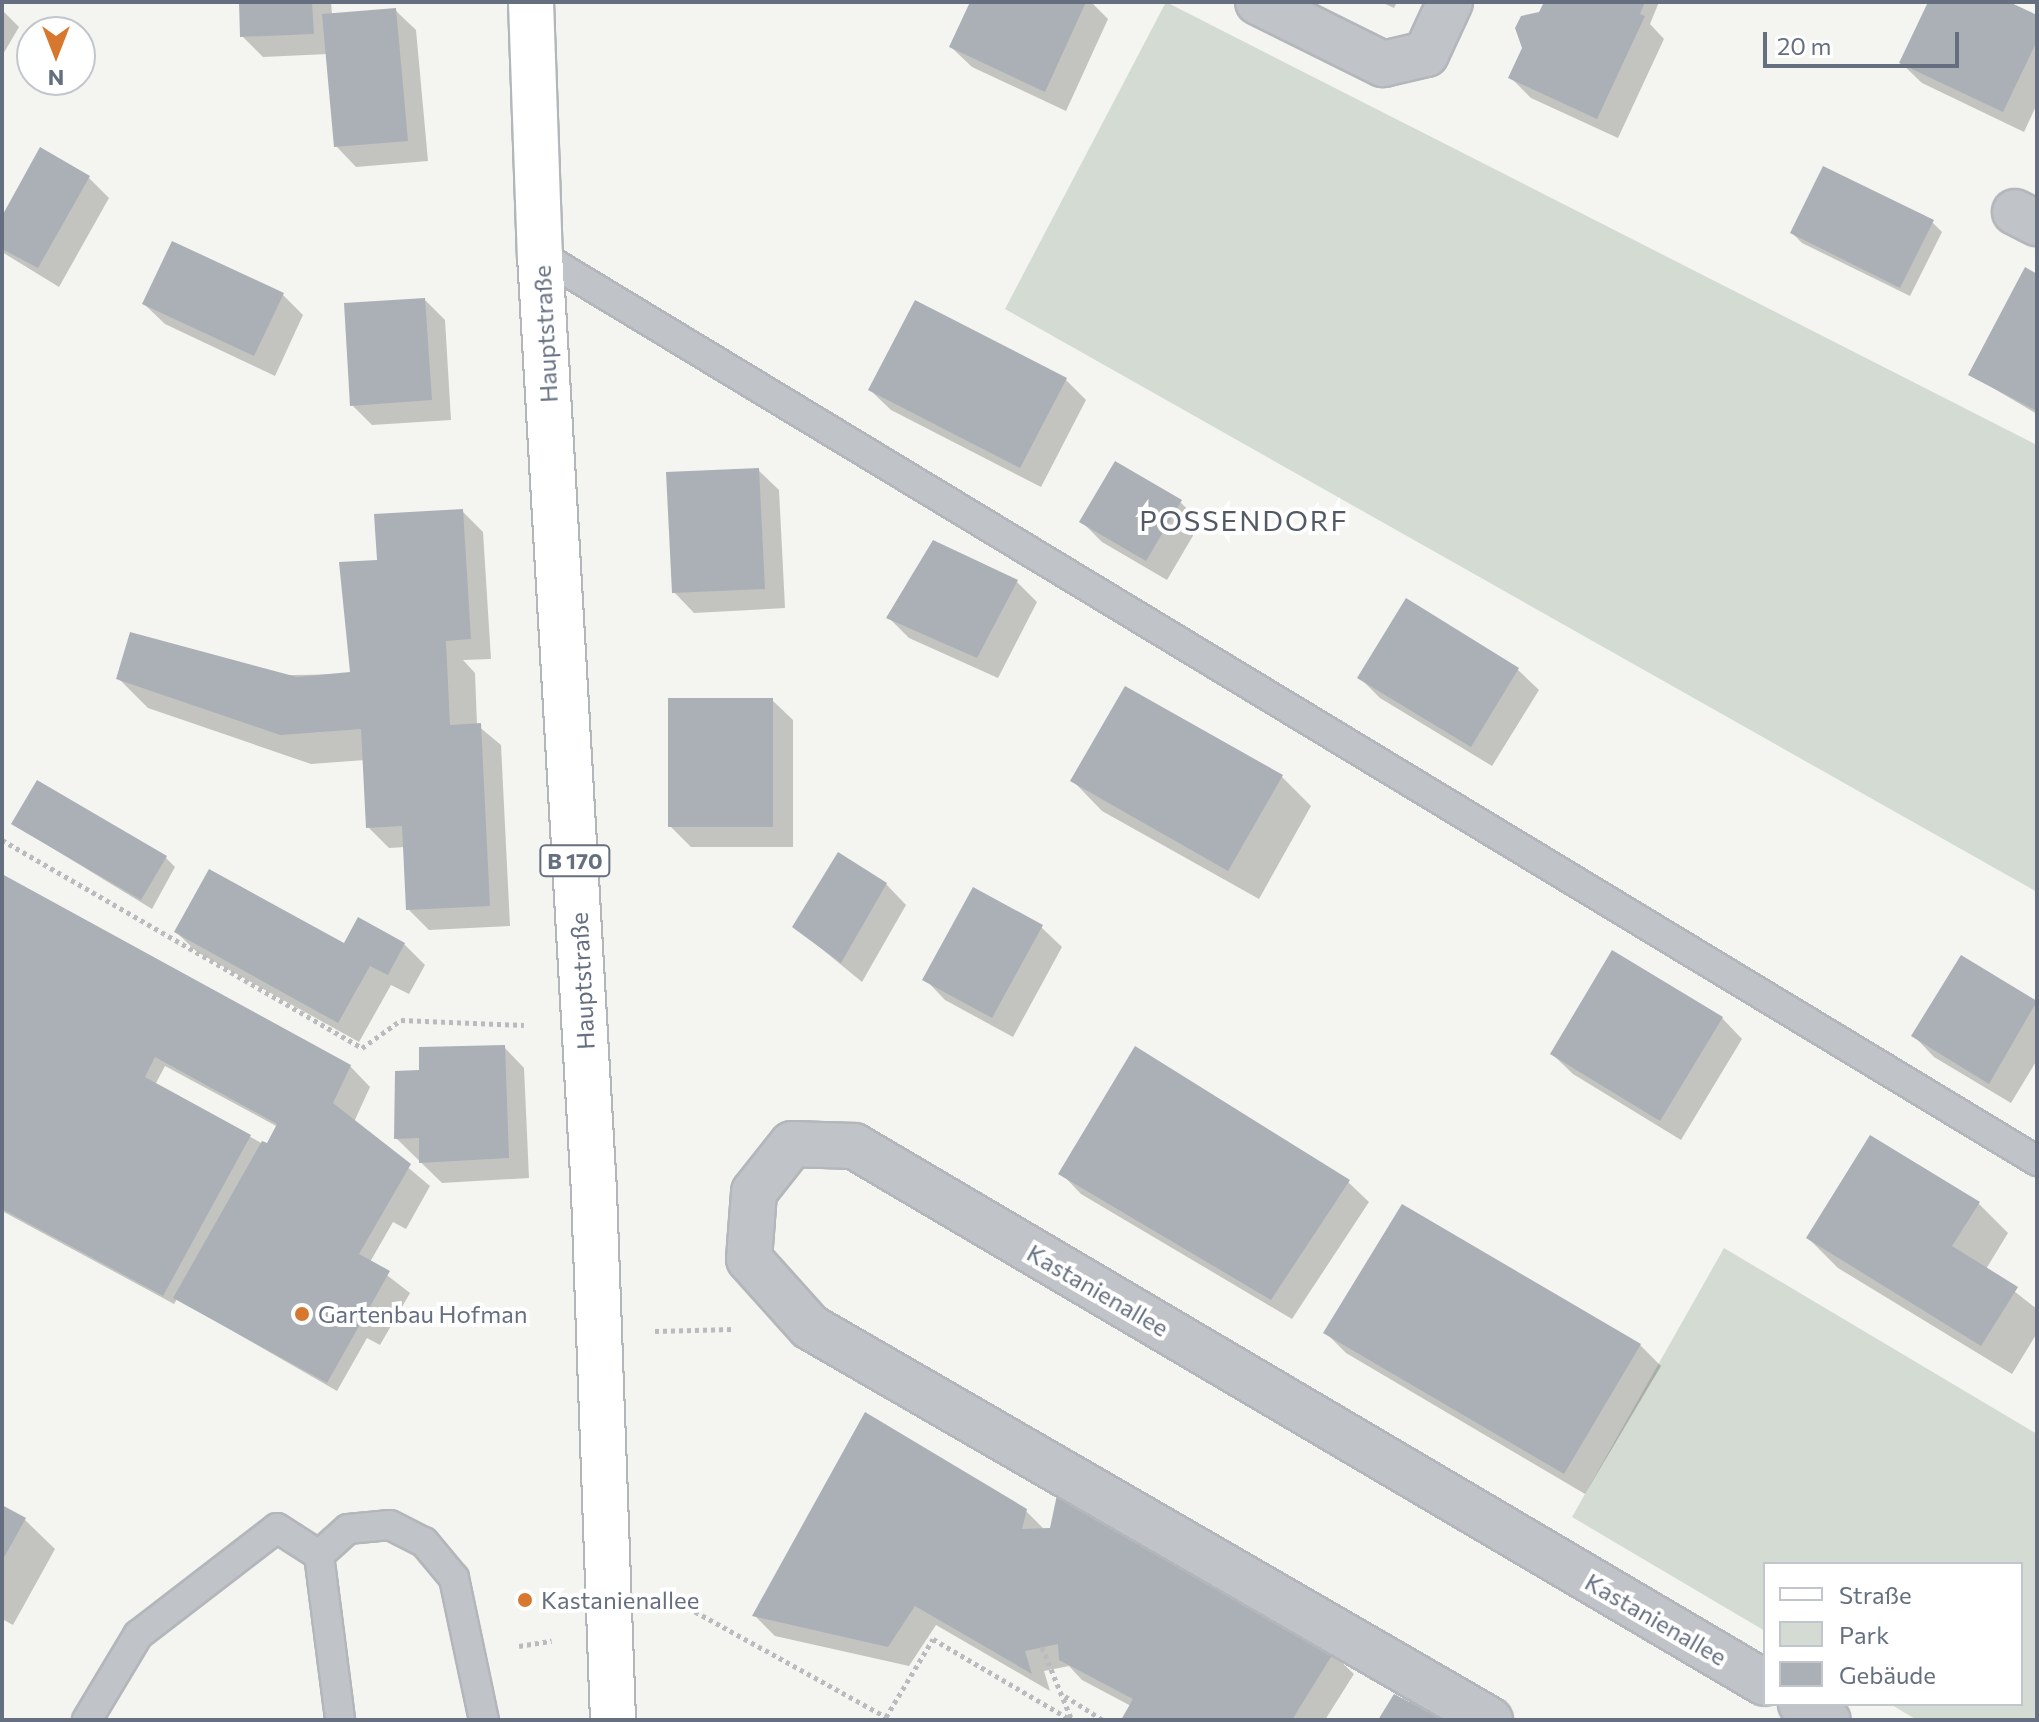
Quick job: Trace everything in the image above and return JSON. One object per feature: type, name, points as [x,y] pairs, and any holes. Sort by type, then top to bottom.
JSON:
[{"type":"main road","name":"Hauptstraße","points":[[531,2],[540,255],[598,1333],[604,1559],[613,1720]]},
{"type":"street","points":[[1258,2],[1383,64],[1426,54],[1450,2]]},
{"type":"street","name":"Kastanienallee","points":[[1490,1720],[810,1327],[749,1259],[754,1192],[792,1144],[854,1146],[1763,1682]]},
{"type":"street","points":[[1804,1706],[1828,1720]]},
{"type":"lane","points":[[540,255],[2037,1161]]},
{"type":"lane","points":[[319,1555],[348,1529],[390,1525],[424,1542],[454,1578],[484,1720]]},
{"type":"lane","points":[[87,1720],[138,1635],[277,1528],[319,1555]]},
{"type":"lane","points":[[319,1555],[340,1720]]},
{"type":"path","points":[[2,840],[362,1048],[401,1020],[524,1021],[525,1036]]},
{"type":"path","points":[[598,1333],[810,1327]]},
{"type":"path","points":[[604,1559],[886,1717],[933,1639],[1071,1719]]},
{"type":"path","points":[[470,1653],[608,1633]]},
{"type":"path","points":[[1042,1647],[1065,1696],[1071,1719]]},
{"type":"path","points":[[1065,1696],[1103,1720]]},
{"type":"green space","points":[[1166,2],[2037,445],[2037,892],[1005,309]]},
{"type":"green space","points":[[1724,1248],[2037,1434],[2037,1720],[1917,1720],[1893,1706],[2023,1706],[2023,1562],[1763,1562],[1763,1630],[1572,1517]]},
{"type":"building","points":[[239,2],[312,2],[314,34],[240,37]]},
{"type":"building","points":[[970,2],[1086,2],[1045,92],[949,47]]},
{"type":"building","points":[[1544,2],[1645,2],[1640,14],[1645,16],[1597,119],[1508,78],[1522,48],[1515,28],[1521,16],[1539,12]]},
{"type":"building","points":[[1928,2],[2009,2],[2037,15],[2037,41],[2003,112],[1899,63]]},
{"type":"building","points":[[396,8],[408,141],[334,147],[322,14]]},
{"type":"building","points":[[40,147],[90,176],[38,268],[2,249],[2,216]]},
{"type":"building","points":[[1823,166],[1934,220],[1900,288],[1790,233]]},
{"type":"building","points":[[172,241],[284,293],[254,356],[142,304]]},
{"type":"building","points":[[2025,267],[2037,274],[2037,411],[1968,375]]},
{"type":"building","points":[[425,298],[432,400],[350,406],[344,303]]},
{"type":"building","points":[[915,300],[1067,378],[1020,468],[868,390]]},
{"type":"building","points":[[1115,461],[1182,500],[1146,561],[1079,522]]},
{"type":"building","points":[[759,468],[765,589],[672,593],[666,472]]},
{"type":"building","points":[[463,509],[471,639],[446,641],[450,725],[481,723],[490,906],[406,910],[402,826],[366,828],[361,729],[280,735],[116,679],[130,632],[297,677],[350,672],[339,562],[377,560],[374,514]]},
{"type":"building","points":[[933,540],[1018,580],[977,658],[886,618]]},
{"type":"building","points":[[1406,598],[1519,668],[1471,747],[1357,678]]},
{"type":"building","points":[[1125,686],[1283,775],[1228,871],[1070,781]]},
{"type":"building","points":[[668,698],[773,698],[773,827],[668,827]]},
{"type":"building","points":[[37,780],[167,856],[141,900],[11,824]]},
{"type":"building","points":[[838,852],[887,883],[841,963],[792,927]]},
{"type":"building","points":[[209,869],[344,943],[358,917],[405,943],[388,975],[370,966],[338,1023],[174,932]]},
{"type":"building","points":[[2,874],[351,1065],[333,1103],[411,1164],[359,1254],[390,1271],[327,1383],[173,1298],[262,1141],[267,1143],[277,1124],[155,1057],[145,1077],[251,1135],[163,1296],[2,1209]]},
{"type":"building","points":[[973,887],[1043,925],[992,1018],[922,980]]},
{"type":"building","points":[[1612,950],[1723,1017],[1660,1121],[1550,1054]]},
{"type":"building","points":[[1961,955],[2037,1001],[1989,1084],[1911,1036]]},
{"type":"building","points":[[505,1045],[509,1158],[419,1163],[419,1138],[394,1139],[395,1071],[419,1070],[419,1047]]},
{"type":"building","points":[[1135,1046],[1350,1180],[1271,1300],[1058,1174]]},
{"type":"building","points":[[1870,1135],[1980,1202],[1952,1246],[2018,1287],[1981,1346],[1806,1238]]},
{"type":"building","points":[[1402,1204],[1641,1344],[1564,1474],[1323,1333]]},
{"type":"building","points":[[865,1412],[1027,1509],[1022,1529],[1050,1528],[1058,1490],[1334,1652],[1292,1720],[1121,1720],[1133,1699],[1059,1660],[1058,1644],[1025,1651],[1032,1674],[915,1606],[888,1647],[752,1616]]},
{"type":"building","points":[[2,1505],[26,1518],[2,1561]]},
{"type":"building","points":[[1394,1694],[1444,1720],[1378,1720]]},
{"type":"place","name":"Gartenbau Hofman","points":[[302,1314]]},
{"type":"place","name":"Kastanienallee","points":[[525,1600]]},
{"type":"district","name":"POSSENDORF","points":[[1244,520]]}]
